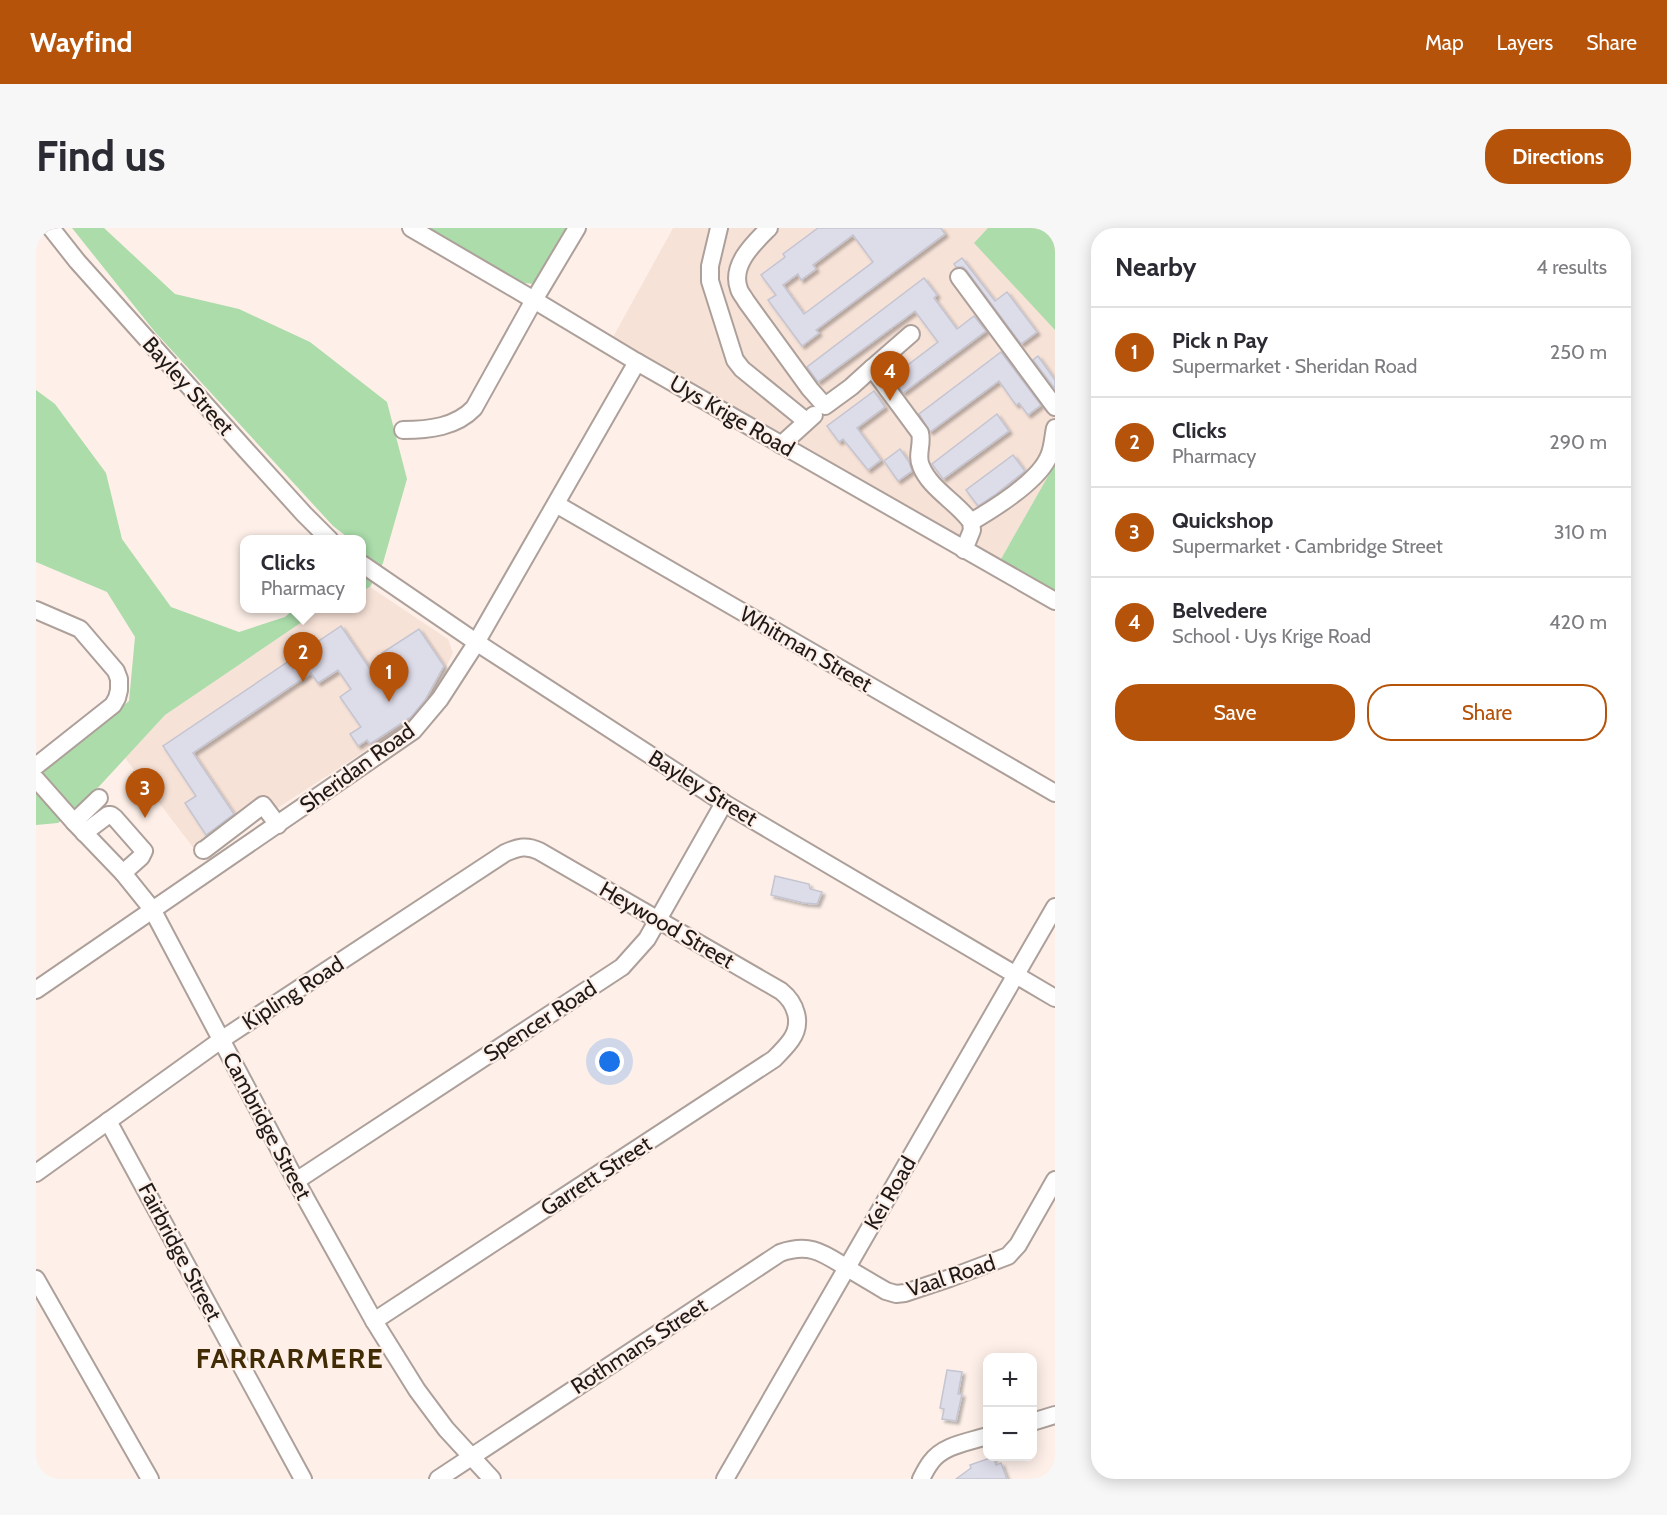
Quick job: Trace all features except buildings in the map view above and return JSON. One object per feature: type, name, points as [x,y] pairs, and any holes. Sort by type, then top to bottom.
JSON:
[{"type":"street","name":"Bayley Street","points":[[51,228],[76,261],[325,535]]},
{"type":"street","name":"Uys Krige Road","points":[[411,228],[637,362],[1055,601]]},
{"type":"street","points":[[403,430],[427,430],[468,415],[577,228]]},
{"type":"street","points":[[719,228],[710,266],[710,281],[735,360],[742,369],[806,422]]},
{"type":"street","points":[[769,228],[745,254],[738,275],[739,289],[825,406]]},
{"type":"street","points":[[959,278],[1055,407]]},
{"type":"street","points":[[781,445],[911,334]]},
{"type":"street","name":"Sheridan Road","points":[[36,990],[413,731],[440,699],[476,642],[637,362]]},
{"type":"street","points":[[873,368],[920,434],[920,466],[931,481],[971,522],[972,530],[963,550]]},
{"type":"street","points":[[971,522],[992,510],[1038,474],[1049,456],[1055,428]]},
{"type":"street","name":"Whitman Street","points":[[556,504],[1055,793]]},
{"type":"street","name":"Bayley Street","points":[[366,567],[476,642],[724,803],[1055,998]]},
{"type":"street","points":[[36,609],[80,629],[116,671],[120,686],[113,705],[36,766]]},
{"type":"street","name":"Cambridge Street","points":[[36,779],[123,873],[152,909],[296,1181],[374,1321],[417,1390],[446,1429],[492,1479]]},
{"type":"street","points":[[79,828],[99,798]]},
{"type":"street","name":"Spencer Road","points":[[296,1181],[622,967],[637,952],[658,921],[724,803]]},
{"type":"street","points":[[202,850],[263,805],[278,825]]},
{"type":"street","points":[[79,828],[108,815],[116,818],[144,851],[123,873]]},
{"type":"street","name":"Heywood Street","points":[[528,847],[546,855],[781,991],[788,996],[797,1015]]},
{"type":"street","name":"Kipling Road","points":[[36,1173],[222,1040],[505,853],[528,847]]},
{"type":"street","name":"Kei Road","points":[[724,1479],[1055,907]]},
{"type":"street","name":"Garrett Street","points":[[374,1321],[774,1059],[795,1033],[797,1015]]},
{"type":"street","name":"Fairbridge Street","points":[[108,1121],[303,1479]]},
{"type":"street","name":"Vaal Road","points":[[847,1268],[886,1291],[896,1294],[928,1286],[1003,1259],[1015,1250],[1055,1180]]},
{"type":"street","name":"Rothmans Street","points":[[438,1479],[780,1253],[796,1248],[813,1249],[847,1268]]},
{"type":"street","points":[[36,1279],[150,1479]]},
{"type":"street","points":[[1037,1420],[1055,1415]]},
{"type":"street","points":[[921,1479],[931,1462],[941,1453],[951,1447],[983,1437]]},
{"type":"shaded area","points":[[673,228],[1055,228],[1055,465],[1001,559],[613,337]]},
{"type":"shaded area","points":[[370,587],[448,639],[453,653],[422,714],[201,858],[125,758],[165,715],[315,613],[366,613],[366,589]]},
{"type":"green space","points":[[72,228],[104,228],[175,294],[239,309],[310,342],[387,402],[407,479],[383,563],[370,587],[366,589],[366,535],[345,535],[333,526],[155,332]]},
{"type":"green space","points":[[424,228],[572,228],[542,278],[533,284],[517,282]]},
{"type":"green space","points":[[988,228],[1055,228],[1055,330],[974,243]]},
{"type":"green space","points":[[36,390],[55,404],[106,473],[122,539],[171,607],[239,632],[285,617],[290,613],[315,613],[165,715],[82,805],[58,823],[36,825],[36,779],[129,701],[135,637],[107,592],[36,562]]},
{"type":"green space","points":[[1055,464],[1055,590],[1054,590],[1001,559]]},
{"type":"place","name":"Belvedere","points":[[890,401]]},
{"type":"place","name":"Clicks","points":[[303,682]]},
{"type":"place","name":"Pick n Pay","points":[[389,702]]},
{"type":"place","name":"Quickshop","points":[[145,818]]},
{"type":"district","name":"FARRARMERE","points":[[290,1358]]}]
